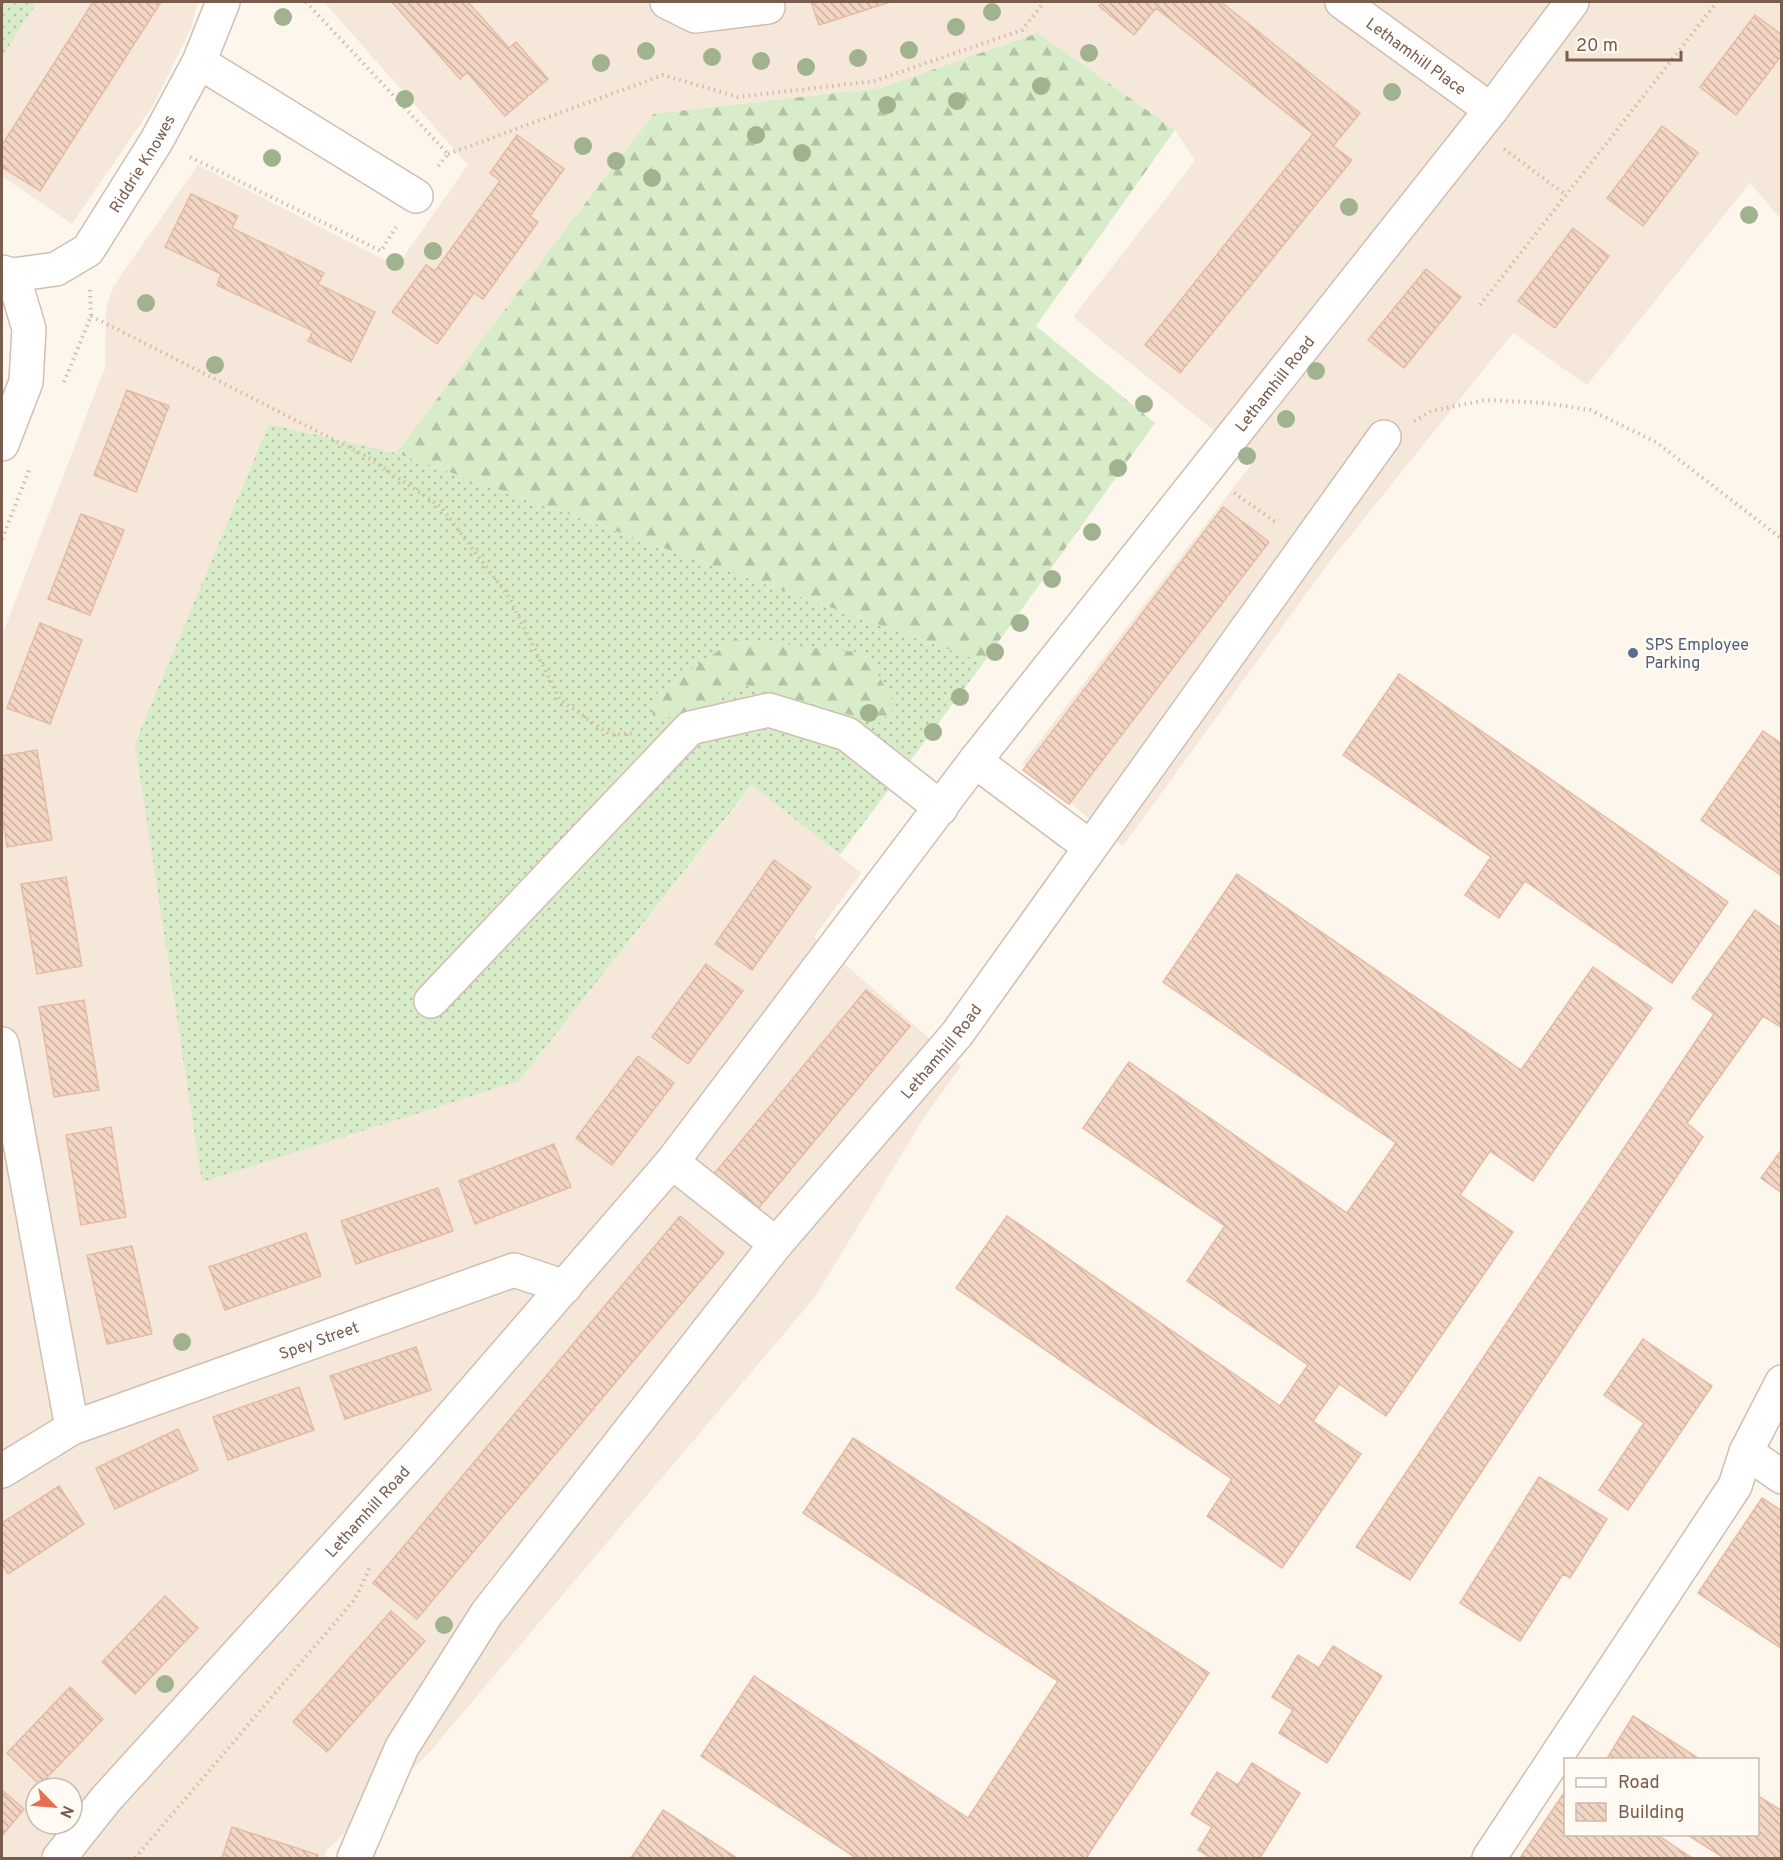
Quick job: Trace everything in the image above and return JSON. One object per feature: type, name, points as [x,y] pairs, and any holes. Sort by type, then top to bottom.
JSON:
[{"type":"street","name":"Riddrie Knowes","points":[[7,273],[57,269],[88,250],[157,140],[199,62],[223,2]]},
{"type":"street","points":[[666,2],[695,16],[768,7]]},
{"type":"street","name":"Lethamhill Place","points":[[1342,2],[1484,119]]},
{"type":"street","name":"Lethamhill Road","points":[[59,1858],[106,1799],[421,1452],[672,1162],[975,761],[1484,119],[1572,2]]},
{"type":"street","points":[[199,62],[416,196]]},
{"type":"street","points":[[2,444],[26,382],[29,329],[7,273]]},
{"type":"street","name":"Lethamhill Road","points":[[354,1858],[402,1747],[487,1613],[776,1244],[957,1034],[1384,437]]},
{"type":"street","points":[[431,1000],[690,728],[769,710],[847,734],[941,807]]},
{"type":"street","points":[[975,761],[1090,848]]},
{"type":"street","points":[[2,1044],[72,1428]]},
{"type":"street","points":[[672,1162],[776,1244]]},
{"type":"street","name":"Spey Street","points":[[2,1471],[72,1428],[514,1270],[565,1287]]},
{"type":"street","points":[[1489,1858],[1735,1486],[1746,1452],[1774,1392],[1782,1382]]},
{"type":"street","points":[[1746,1452],[1782,1477]]},
{"type":"path","points":[[448,154],[663,75],[738,97],[874,81],[1022,30],[1044,2]]},
{"type":"path","points":[[1480,305],[1717,2]]},
{"type":"path","points":[[1484,119],[1566,195]]},
{"type":"path","points":[[91,316],[366,456],[441,507],[509,597],[560,700],[611,735],[690,728]]},
{"type":"path","points":[[1384,437],[1431,411],[1485,400],[1545,403],[1590,410],[1656,442],[1782,539]]},
{"type":"path","points":[[135,1858],[355,1599],[374,1557]]},
{"type":"shaded area","points":[[37,2],[198,2],[191,28],[154,104],[72,224],[2,176],[2,57]]},
{"type":"shaded area","points":[[324,2],[1781,2],[1781,219],[1750,183],[1587,385],[1513,333],[1330,561],[1123,846],[1022,764],[1253,462],[1073,317],[1195,161],[1175,130],[1038,33],[880,88],[653,114],[396,453],[269,424],[519,1081],[753,785],[861,873],[814,937],[961,1066],[925,1116],[815,1297],[427,1755],[326,1851],[325,1858],[2,1858],[2,636],[105,367],[106,309],[113,287],[198,165],[397,266],[468,165]]},
{"type":"green space","points":[[2,2],[37,2],[2,57]]},
{"type":"green space","points":[[1038,33],[1175,130],[1036,326],[1155,423],[984,662],[396,453],[653,114],[880,88]]},
{"type":"green space","points":[[269,424],[396,453],[984,662],[840,855],[752,785],[519,1081],[202,1182],[135,743]]},
{"type":"green space","points":[[735,639],[866,653],[896,707],[879,723],[743,684],[695,713],[652,720],[654,696]]},
{"type":"building","points":[[93,2],[161,2],[40,191],[2,167],[2,145]]},
{"type":"building","points":[[392,2],[468,2],[509,48],[516,42],[548,79],[505,116],[467,72],[460,79]]},
{"type":"building","points":[[811,2],[890,2],[819,25]]},
{"type":"building","points":[[1103,2],[1221,2],[1360,113],[1333,146],[1352,160],[1180,373],[1145,345],[1313,134],[1156,8],[1134,35],[1099,6]]},
{"type":"building","points":[[1755,15],[1782,35],[1782,55],[1736,115],[1700,87]]},
{"type":"building","points":[[1662,126],[1698,153],[1643,226],[1607,198]]},
{"type":"building","points":[[517,135],[564,169],[530,216],[538,222],[483,299],[474,293],[437,344],[392,312],[426,265],[435,271],[500,181],[490,173]]},
{"type":"building","points":[[191,194],[238,216],[232,228],[324,273],[318,284],[375,312],[351,362],[308,341],[313,331],[217,285],[221,274],[165,247]]},
{"type":"building","points":[[1573,228],[1609,256],[1555,328],[1518,301]]},
{"type":"building","points":[[1426,269],[1461,297],[1404,368],[1368,340]]},
{"type":"building","points":[[127,390],[169,406],[136,492],[94,475]]},
{"type":"building","points":[[1223,507],[1269,542],[1069,804],[1023,770]]},
{"type":"building","points":[[81,514],[124,530],[90,615],[48,599]]},
{"type":"building","points":[[40,623],[82,640],[50,724],[7,708]]},
{"type":"building","points":[[1399,674],[1728,902],[1672,983],[1525,881],[1499,918],[1465,895],[1491,857],[1343,755]]},
{"type":"building","points":[[1763,731],[1782,744],[1782,876],[1701,820]]},
{"type":"building","points":[[37,750],[52,840],[7,847],[2,814],[2,756]]},
{"type":"building","points":[[774,860],[811,887],[752,970],[715,944]]},
{"type":"building","points":[[1237,874],[1521,1070],[1593,967],[1652,1008],[1533,1181],[1490,1151],[1460,1195],[1513,1232],[1386,1416],[1339,1384],[1313,1421],[1361,1454],[1282,1568],[1207,1516],[1232,1479],[956,1288],[1007,1216],[1280,1406],[1308,1365],[1187,1281],[1225,1226],[1083,1128],[1129,1062],[1347,1213],[1396,1143],[1163,982]]},
{"type":"building","points":[[66,877],[82,966],[37,974],[21,884]]},
{"type":"building","points":[[1755,910],[1782,929],[1782,1028],[1763,1016],[1687,1123],[1703,1137],[1410,1580],[1356,1547],[1714,1014],[1692,998]]},
{"type":"building","points":[[706,964],[743,991],[688,1064],[652,1037]]},
{"type":"building","points":[[866,990],[910,1026],[757,1210],[714,1174]]},
{"type":"building","points":[[84,1000],[99,1090],[54,1097],[39,1007]]},
{"type":"building","points":[[638,1056],[674,1083],[612,1165],[576,1138]]},
{"type":"building","points":[[111,1127],[126,1217],[81,1225],[66,1135]]},
{"type":"building","points":[[554,1144],[571,1187],[475,1224],[459,1181]]},
{"type":"building","points":[[1782,1149],[1782,1193],[1761,1178]]},
{"type":"building","points":[[438,1188],[453,1231],[356,1264],[341,1221]]},
{"type":"building","points":[[680,1216],[724,1253],[417,1619],[373,1583]]},
{"type":"building","points":[[306,1233],[321,1276],[225,1310],[209,1267]]},
{"type":"building","points":[[132,1246],[152,1334],[107,1344],[87,1255]]},
{"type":"building","points":[[1643,1339],[1712,1386],[1628,1510],[1599,1490],[1644,1423],[1604,1395]]},
{"type":"building","points":[[416,1347],[431,1390],[345,1419],[330,1376]]},
{"type":"building","points":[[299,1387],[314,1430],[228,1460],[213,1417]]},
{"type":"building","points":[[178,1429],[198,1470],[115,1509],[96,1468]]},
{"type":"building","points":[[853,1438],[1209,1673],[1086,1858],[856,1858],[701,1756],[754,1676],[968,1818],[1058,1681],[803,1513]]},
{"type":"building","points":[[1539,1477],[1607,1519],[1570,1578],[1563,1574],[1520,1641],[1460,1603]]},
{"type":"building","points":[[59,1486],[84,1524],[8,1574],[2,1564],[2,1523]]},
{"type":"building","points":[[1762,1498],[1782,1511],[1782,1649],[1698,1593]]},
{"type":"building","points":[[165,1596],[198,1628],[135,1694],[102,1662]]},
{"type":"building","points":[[391,1611],[425,1641],[327,1752],[293,1722]]},
{"type":"building","points":[[1333,1646],[1382,1676],[1327,1763],[1279,1733],[1293,1710],[1272,1697],[1298,1655],[1319,1668]]},
{"type":"building","points":[[70,1687],[103,1719],[49,1776],[31,1776],[7,1753]]},
{"type":"building","points":[[1633,1716],[1698,1758],[1607,1758]]},
{"type":"building","points":[[1252,1763],[1300,1793],[1260,1858],[1211,1858],[1198,1850],[1212,1827],[1191,1814],[1217,1772],[1238,1785]]},
{"type":"building","points":[[2,1790],[24,1809],[2,1836]]},
{"type":"building","points":[[1564,1793],[1564,1836],[1659,1836],[1692,1858],[1520,1858]]},
{"type":"building","points":[[1759,1797],[1782,1811],[1782,1858],[1724,1858],[1689,1836],[1759,1836]]},
{"type":"building","points":[[663,1810],[737,1858],[631,1858]]},
{"type":"building","points":[[232,1827],[318,1855],[317,1858],[222,1858]]},
{"type":"place","name":"SPS Employee Parking","points":[[1633,653]]}]
